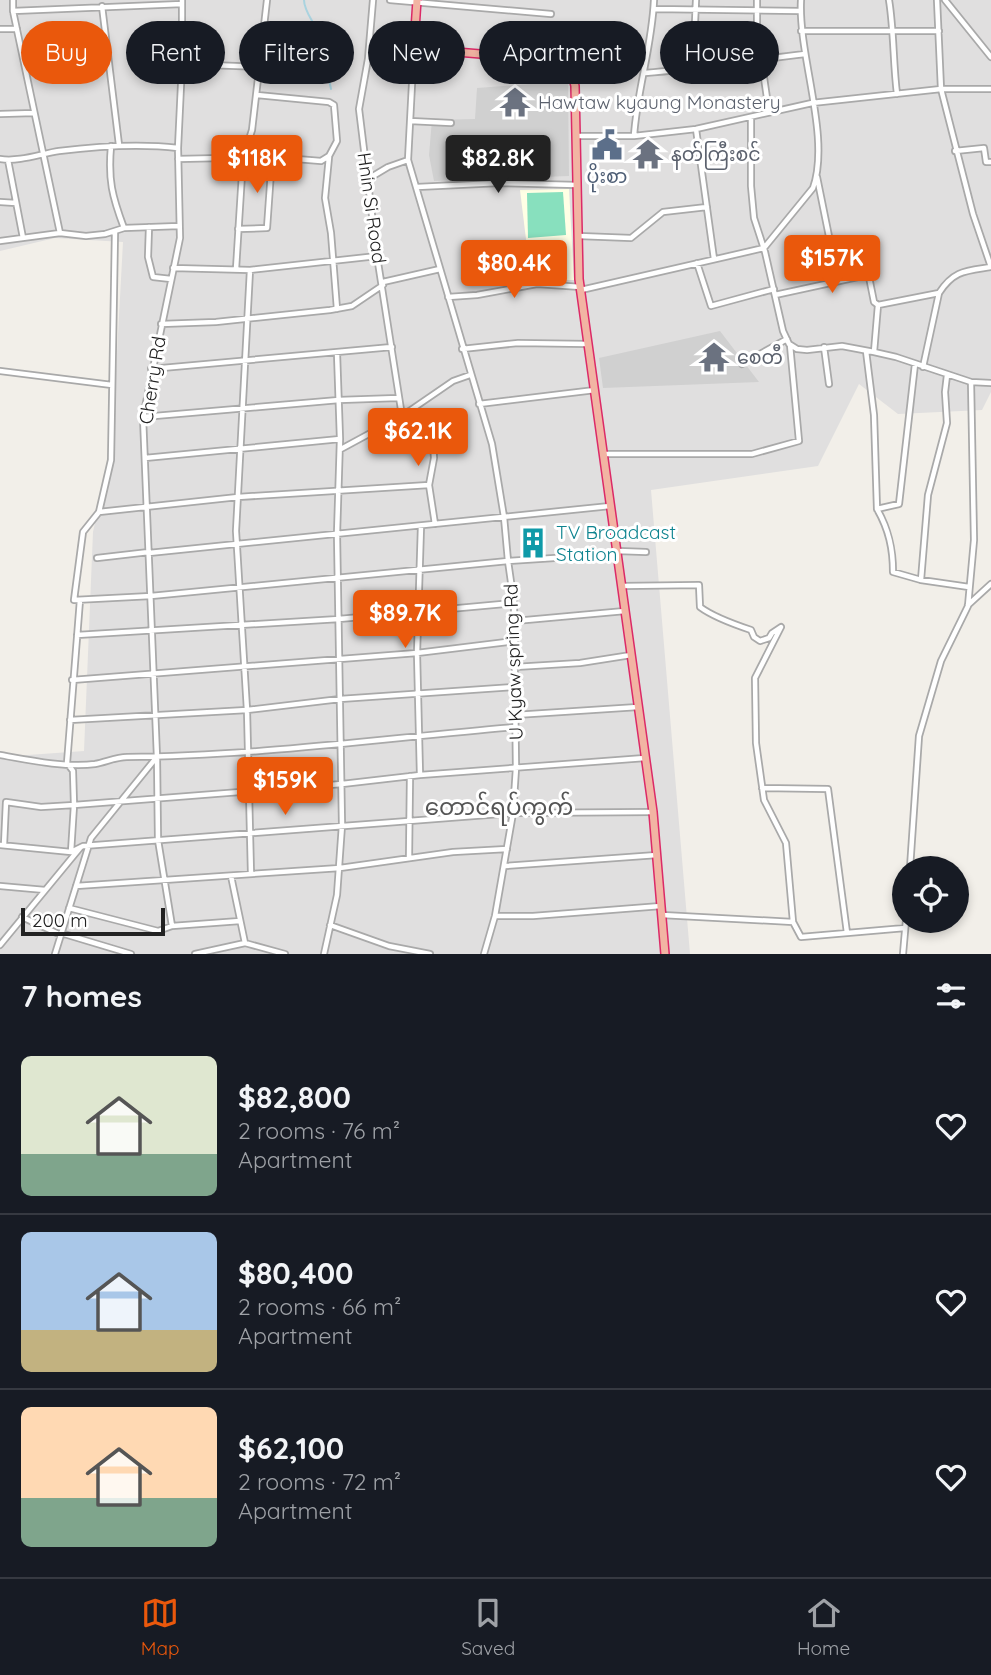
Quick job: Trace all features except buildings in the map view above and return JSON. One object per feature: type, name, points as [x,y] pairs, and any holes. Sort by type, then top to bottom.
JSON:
[{"type":"highway","points":[[416,21],[417,1]]},
{"type":"highway","points":[[465,53],[566,62],[575,86],[581,288],[653,812],[665,954]]},
{"type":"street","points":[[13,0],[60,233]]},
{"type":"street","points":[[265,21],[267,0]]},
{"type":"street","name":"Hnin Si Road","points":[[373,0],[368,60],[359,109],[377,256],[402,416]]},
{"type":"street","points":[[390,0],[456,3],[551,14]]},
{"type":"street","points":[[646,66],[654,0]]},
{"type":"street","points":[[695,21],[696,0]]},
{"type":"street","points":[[757,0],[758,21]]},
{"type":"street","points":[[801,0],[801,31],[813,103],[817,176],[838,281]]},
{"type":"street","points":[[889,0],[894,31],[893,60],[897,94]]},
{"type":"street","points":[[923,367],[939,293],[952,275],[991,267],[955,151],[941,89],[937,0]]},
{"type":"street","points":[[945,0],[991,57]]},
{"type":"street","points":[[13,10],[132,2],[182,2]]},
{"type":"street","name":"Cherry Rd","points":[[182,2],[182,21]]},
{"type":"street","points":[[102,6],[119,145]]},
{"type":"street","points":[[654,9],[800,12]]},
{"type":"street","points":[[0,29],[17,29]]},
{"type":"street","points":[[801,31],[939,31]]},
{"type":"street","points":[[779,58],[805,54]]},
{"type":"street","name":"Cherry Rd","points":[[172,926],[158,840],[143,417],[180,237],[178,148],[181,84]]},
{"type":"street","points":[[236,269],[243,158],[252,131],[258,84]]},
{"type":"street","name":"U Kyaw spring Rd","points":[[412,84],[408,160],[492,444],[514,603],[516,768],[513,813],[495,916],[484,954]]},
{"type":"street","points":[[634,136],[636,106],[642,84]]},
{"type":"street","points":[[765,84],[769,112]]},
{"type":"street","points":[[578,136],[634,136],[696,129],[813,103],[941,89],[991,89]]},
{"type":"street","points":[[257,95],[334,105],[337,141],[330,156],[325,198],[334,261],[337,309]]},
{"type":"street","points":[[0,114],[34,113]]},
{"type":"street","points":[[604,454],[752,454],[799,441],[788,342],[754,218],[751,117]]},
{"type":"street","points":[[410,121],[451,123]]},
{"type":"street","points":[[696,129],[714,259]]},
{"type":"street","points":[[0,159],[119,145],[147,144],[178,148]]},
{"type":"street","points":[[111,146],[109,175],[124,228]]},
{"type":"street","points":[[955,151],[984,148],[986,162],[991,162]]},
{"type":"street","points":[[178,159],[272,157],[321,162],[330,156]]},
{"type":"street","points":[[238,229],[267,228],[272,157]]},
{"type":"street","points":[[8,160],[23,238]]},
{"type":"street","points":[[368,179],[408,160]]},
{"type":"street","points":[[448,297],[477,295],[537,284],[581,288],[764,248],[813,187],[817,176]]},
{"type":"street","points":[[417,187],[499,183],[579,185]]},
{"type":"street","points":[[0,202],[16,203]]},
{"type":"street","points":[[579,236],[631,237],[663,212],[707,207]]},
{"type":"street","points":[[0,241],[60,233],[86,236],[124,228],[179,226]]},
{"type":"street","points":[[149,227],[148,257],[153,277],[171,279]]},
{"type":"street","points":[[115,232],[111,460],[99,512],[83,532],[74,600],[151,596],[508,561],[646,552]]},
{"type":"street","points":[[173,268],[250,270],[377,256]]},
{"type":"street","points":[[697,263],[711,306],[867,275],[874,302],[878,305]]},
{"type":"street","points":[[161,324],[337,309],[352,306],[383,284],[440,269]]},
{"type":"street","points":[[250,270],[237,544],[247,710],[251,874]]},
{"type":"street","points":[[878,305],[939,293]]},
{"type":"street","points":[[874,352],[878,305]]},
{"type":"street","points":[[788,342],[797,349],[842,346],[896,356],[971,382],[991,383]]},
{"type":"street","points":[[742,364],[788,342]]},
{"type":"street","points":[[462,349],[518,344],[588,344]]},
{"type":"street","points":[[151,369],[392,347]]},
{"type":"street","points":[[824,348],[829,384]]},
{"type":"street","points":[[866,350],[874,415],[877,509],[885,523],[893,549],[893,572],[921,580],[969,587]]},
{"type":"street","points":[[324,954],[340,868],[342,825],[337,534],[341,439],[337,354]]},
{"type":"street","points":[[877,509],[898,504],[915,364]]},
{"type":"street","points":[[0,371],[112,385]]},
{"type":"street","points":[[340,449],[402,416],[453,382],[470,375]]},
{"type":"street","points":[[921,580],[928,495],[947,423],[947,375]]},
{"type":"street","points":[[968,606],[974,540],[971,382]]},
{"type":"street","points":[[479,404],[595,390]]},
{"type":"street","points":[[143,417],[339,400],[398,398]]},
{"type":"street","points":[[414,408],[433,440],[434,458],[429,485],[435,524]]},
{"type":"street","points":[[145,458],[341,439]]},
{"type":"street","points":[[99,512],[238,497],[429,485]]},
{"type":"street","points":[[97,558],[611,506]]},
{"type":"street","points":[[420,775],[417,653],[421,526]]},
{"type":"street","points":[[911,856],[919,736],[941,661],[968,606],[991,584]]},
{"type":"street","points":[[622,586],[699,585],[700,607],[729,623],[751,630],[754,637],[760,641],[769,638],[781,627],[755,678],[757,743],[764,800],[786,843],[793,922],[801,937],[892,929]]},
{"type":"street","points":[[71,852],[73,771],[66,763],[80,600]]},
{"type":"street","points":[[77,635],[339,619],[514,603]]},
{"type":"street","points":[[515,621],[625,611]]},
{"type":"street","points":[[72,680],[417,653],[515,641]]},
{"type":"street","points":[[515,667],[580,663],[631,655]]},
{"type":"street","points":[[69,720],[247,710],[340,699],[515,687]]},
{"type":"street","points":[[515,715],[638,707]]},
{"type":"street","points":[[0,755],[33,762],[94,764],[122,757],[157,760],[515,727]]},
{"type":"street","points":[[645,758],[74,805],[41,807],[6,802],[2,845],[71,852],[86,845],[410,820],[513,813],[653,812]]},
{"type":"street","points":[[0,944],[157,760]]},
{"type":"street","points":[[409,858],[410,776]]},
{"type":"street","points":[[762,788],[828,789],[847,933]]},
{"type":"street","points":[[55,954],[86,845]]},
{"type":"street","points":[[76,886],[340,868],[409,858],[507,849]]},
{"type":"street","points":[[505,866],[657,855]]},
{"type":"street","points":[[231,876],[245,943]]},
{"type":"street","points":[[0,886],[46,890]]},
{"type":"street","points":[[495,916],[533,916],[662,905]]},
{"type":"street","points":[[69,908],[158,931],[172,926],[240,920]]},
{"type":"street","points":[[662,915],[793,922]]},
{"type":"street","points":[[22,917],[61,934],[131,954]]},
{"type":"street","points":[[330,925],[389,946],[430,954]]},
{"type":"street","points":[[903,954],[905,933]]},
{"type":"street","points":[[195,954],[245,943],[285,954]]},
{"type":"shaded area","points":[[0,0],[991,0],[991,392],[982,410],[898,414],[859,384],[818,466],[651,490],[690,954],[0,954],[0,757],[84,751],[93,532],[112,446],[123,242],[55,238],[0,251]]},
{"type":"shaded area","name":"Hawtaw kyaung Monastery","points":[[568,84],[569,176],[434,181],[429,155],[432,120],[475,119],[477,88]]},
{"type":"shaded area","points":[[569,189],[574,280],[531,280],[520,190]]},
{"type":"shaded area","points":[[720,331],[759,382],[603,388],[599,358]]},
{"type":"green space","points":[[563,192],[566,235],[528,238],[527,193]]},
{"type":"waterway","points":[[304,0],[321,42],[331,89]]},
{"type":"place","name":"Hawtaw kyaung Monastery","points":[[515,102]]},
{"type":"place","name":"ပိုးစာ","points":[[607,145]]},
{"type":"place","name":"နတ်ကြီးစင်","points":[[648,154]]},
{"type":"place","name":"စေတီ","points":[[714,357]]},
{"type":"place","name":"TV Broadcast Station","points":[[533,543]]},
{"type":"district","name":"တောင်ရပ်ကွက်","points":[[499,807]]}]
